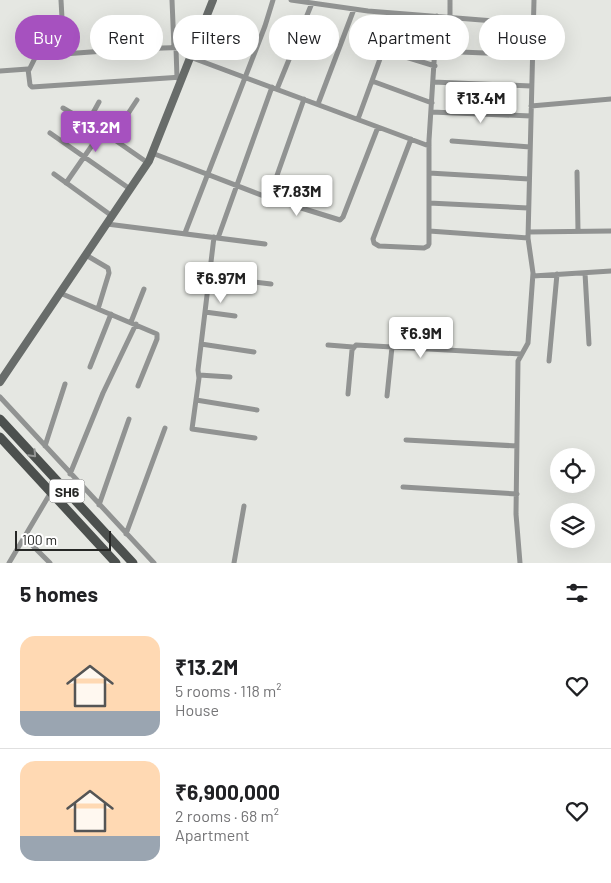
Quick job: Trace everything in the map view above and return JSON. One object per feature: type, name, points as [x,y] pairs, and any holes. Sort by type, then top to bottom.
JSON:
[{"type":"main road","name":"SH6","points":[[0,419],[133,563]]},
{"type":"main road","name":"SH6","points":[[0,437],[116,563]]},
{"type":"street","points":[[61,0],[62,15]]},
{"type":"street","points":[[172,0],[173,16]]},
{"type":"street","points":[[207,15],[213,0]]},
{"type":"street","points":[[185,233],[265,26],[273,0]]},
{"type":"street","points":[[291,0],[354,9],[424,15]]},
{"type":"street","points":[[450,0],[450,15]]},
{"type":"street","points":[[533,15],[534,0]]},
{"type":"street","points":[[255,438],[193,430],[209,277],[216,237],[235,185],[274,88],[312,3]]},
{"type":"street","points":[[318,104],[354,9]]},
{"type":"street","points":[[80,53],[173,48]]},
{"type":"street","points":[[33,60],[29,70],[30,85],[32,87],[180,77]]},
{"type":"street","points":[[177,60],[180,77]]},
{"type":"street","points":[[0,382],[148,162],[180,77],[188,60]]},
{"type":"street","points":[[198,60],[429,146]]},
{"type":"street","points":[[358,119],[380,60]]},
{"type":"street","points":[[416,60],[435,66]]},
{"type":"street","points":[[411,139],[374,239],[374,243],[379,246],[424,248],[429,244],[429,146],[435,60]]},
{"type":"street","points":[[520,563],[517,494],[518,361],[528,343],[533,276],[528,235],[532,60]]},
{"type":"street","points":[[0,71],[29,70]]},
{"type":"street","points":[[372,82],[432,103]]},
{"type":"street","points":[[433,82],[531,86]]},
{"type":"street","points":[[269,198],[304,99]]},
{"type":"street","points":[[531,106],[611,99]]},
{"type":"street","points":[[112,138],[137,100]]},
{"type":"street","points":[[88,122],[99,102]]},
{"type":"street","points":[[62,108],[88,122],[148,162]]},
{"type":"street","points":[[431,112],[531,116]]},
{"type":"street","points":[[152,153],[269,198],[337,220],[342,219],[378,127]]},
{"type":"street","points":[[66,183],[102,131]]},
{"type":"street","points":[[50,134],[130,189]]},
{"type":"street","points":[[452,142],[530,147]]},
{"type":"street","points":[[577,172],[578,231]]},
{"type":"street","points":[[429,173],[529,179]]},
{"type":"street","points":[[54,174],[112,216]]},
{"type":"street","points":[[429,202],[528,208]]},
{"type":"street","points":[[107,224],[265,244]]},
{"type":"street","points":[[429,231],[528,235],[578,231],[611,231]]},
{"type":"street","points":[[86,255],[108,268],[109,273],[98,309]]},
{"type":"street","points":[[533,276],[611,271]]},
{"type":"street","points":[[585,272],[589,344]]},
{"type":"street","points":[[549,361],[557,274]]},
{"type":"street","points":[[209,277],[270,284]]},
{"type":"street","points":[[70,474],[134,323],[144,289]]},
{"type":"street","points":[[60,293],[154,332],[157,336],[138,386]]},
{"type":"street","points":[[205,312],[235,316]]},
{"type":"street","points":[[90,367],[111,314]]},
{"type":"street","points":[[201,344],[254,352]]},
{"type":"street","points":[[328,345],[521,354]]},
{"type":"street","points":[[348,394],[353,347]]},
{"type":"street","points":[[387,396],[392,347]]},
{"type":"street","points":[[198,375],[230,377]]},
{"type":"street","points":[[45,446],[65,384]]},
{"type":"street","points":[[0,397],[154,563]]},
{"type":"street","points":[[196,400],[257,410]]},
{"type":"street","points":[[99,505],[130,419]]},
{"type":"street","points":[[126,534],[165,428]]},
{"type":"street","points":[[406,440],[517,446]]},
{"type":"street","points":[[403,487],[517,494]]},
{"type":"street","points":[[9,563],[51,492]]},
{"type":"street","points":[[234,563],[244,506]]},
{"type":"street","points":[[24,537],[50,563]]}]
